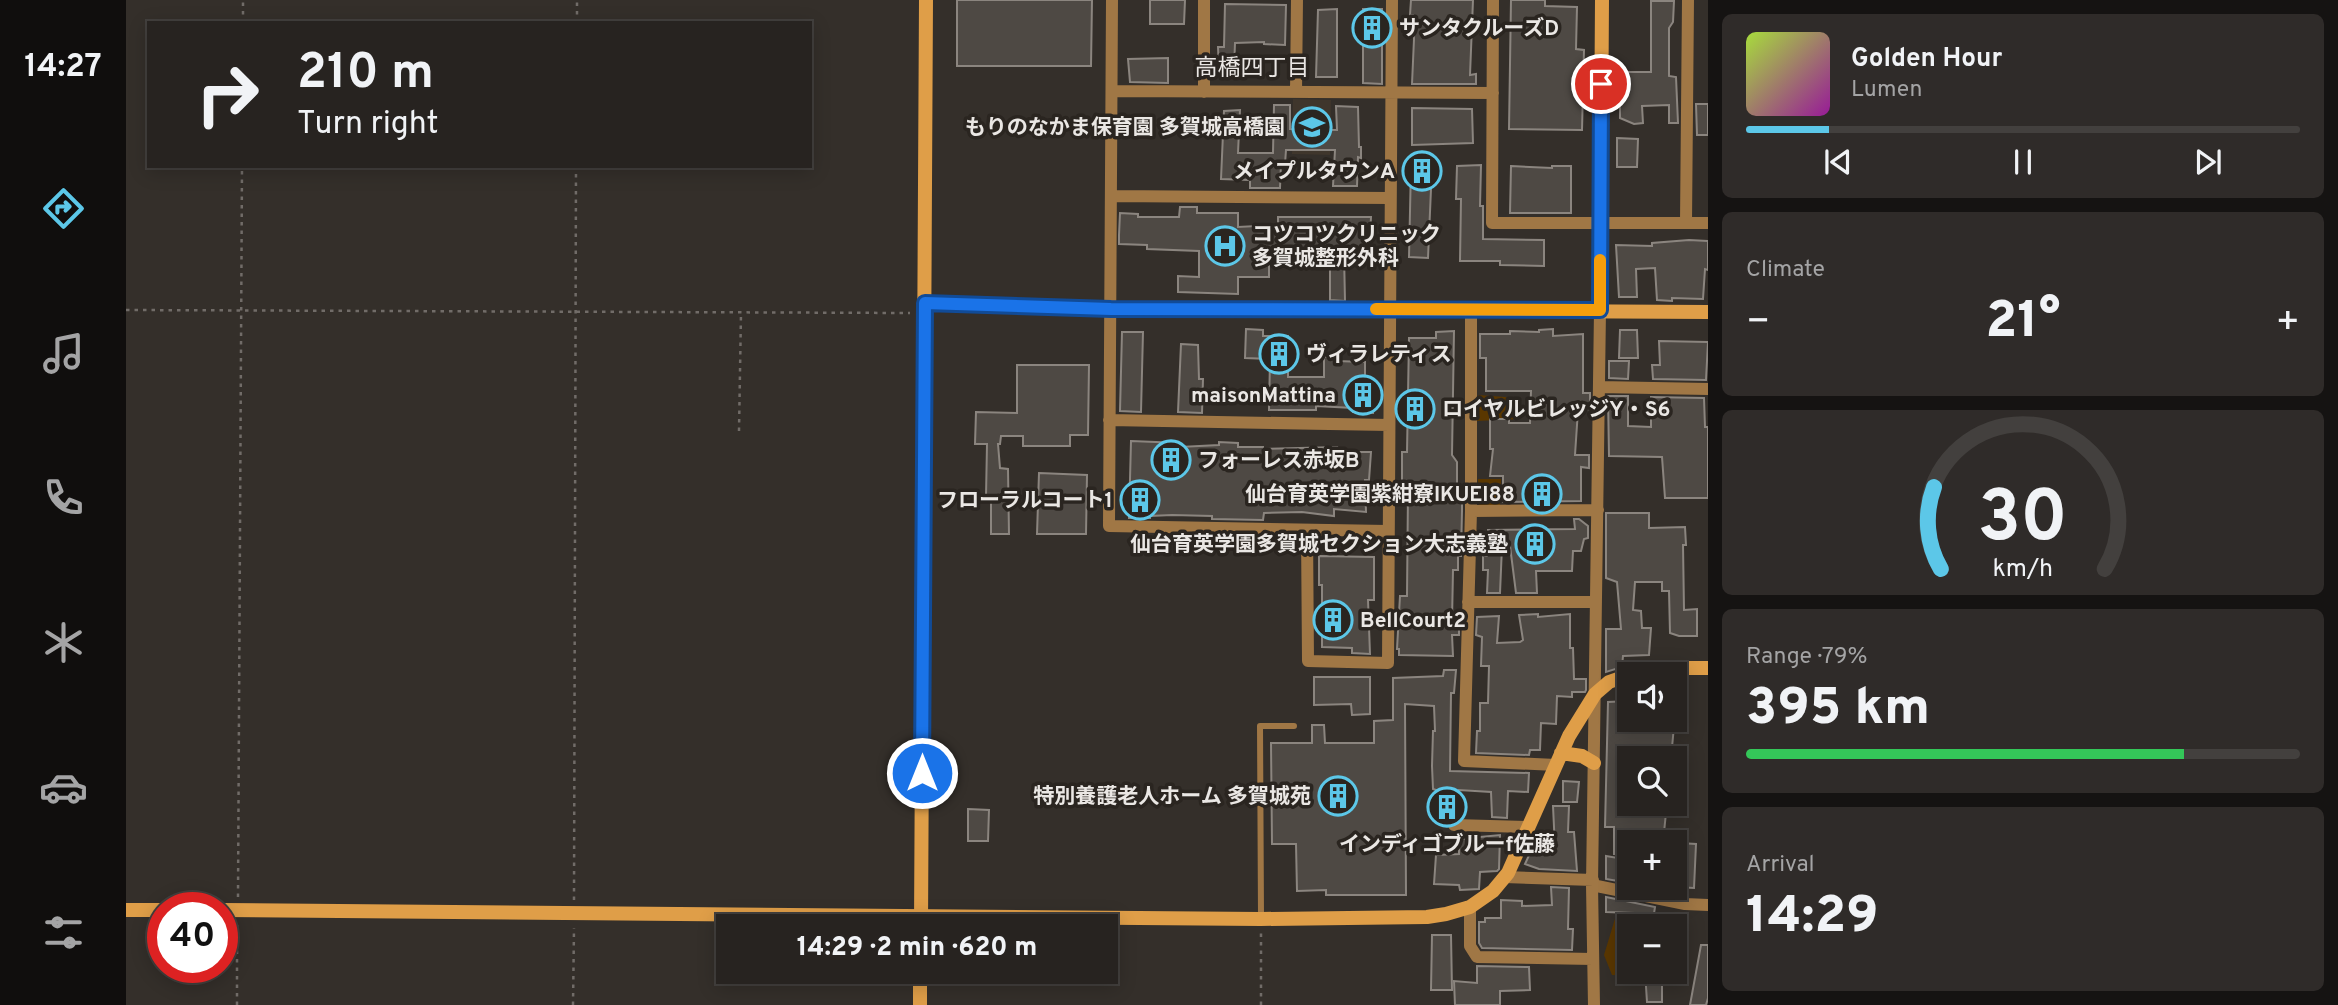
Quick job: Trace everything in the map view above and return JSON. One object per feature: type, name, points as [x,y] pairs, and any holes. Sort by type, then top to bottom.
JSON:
[{"type":"street","points":[[920,914],[926,0]]},
{"type":"street","points":[[1112,0],[1109,526],[1387,531]]},
{"type":"street","points":[[1203,0],[1204,92]]},
{"type":"street","points":[[1296,92],[1297,0]]},
{"type":"street","points":[[1307,530],[1308,661],[1388,663],[1392,0]]},
{"type":"street","points":[[1493,0],[1492,223],[1708,222]]},
{"type":"street","points":[[1594,1005],[1602,0]]},
{"type":"street","points":[[1686,222],[1688,0]]},
{"type":"street","points":[[1112,91],[1493,93]]},
{"type":"street","points":[[1111,196],[1390,198]]},
{"type":"street","points":[[925,309],[1708,312]]},
{"type":"street","points":[[1472,310],[1471,511],[1464,761],[1582,756],[1594,763]]},
{"type":"street","points":[[1599,387],[1708,389]]},
{"type":"street","points":[[1109,419],[1389,425]]},
{"type":"street","points":[[1471,511],[1598,510]]},
{"type":"street","points":[[1468,602],[1596,602]]},
{"type":"street","points":[[1687,668],[1708,668]]},
{"type":"street","points":[[1118,920],[1427,917],[1470,907],[1493,891],[1504,877],[1530,827],[1569,736],[1595,694],[1617,679]]},
{"type":"street","points":[[1454,825],[1530,827]]},
{"type":"street","points":[[1504,877],[1593,883],[1685,904],[1708,905]]},
{"type":"street","points":[[1470,907],[1470,946],[1477,957],[1593,959]]},
{"type":"street","points":[[126,909],[147,910]]},
{"type":"street","points":[[238,910],[716,916]]},
{"type":"street","points":[[920,984],[920,1005]]},
{"type":"lane","points":[[1261,919],[1260,726],[1294,726]]},
{"type":"path","points":[[243,0],[243,21]]},
{"type":"path","points":[[577,0],[577,21]]},
{"type":"path","points":[[237,892],[242,168]]},
{"type":"path","points":[[573,1005],[576,168]]},
{"type":"path","points":[[126,310],[741,313],[925,309]]},
{"type":"path","points":[[739,432],[741,313]]},
{"type":"path","points":[[1261,919],[1261,1005]]},
{"type":"path","points":[[237,983],[237,1005]]},
{"type":"shaded area","name":"もりのなかま保育園 多賀城高橋園","points":[[1293,99],[1331,100],[1330,155],[1292,154]]},
{"type":"shaded area","points":[[1478,395],[1519,398],[1518,419],[1477,421]]},
{"type":"shaded area","points":[[1478,479],[1501,479],[1500,505],[1481,506],[1477,503]]},
{"type":"shaded area","points":[[1624,911],[1625,914],[1617,914],[1617,975],[1612,975],[1604,955],[1617,912]]},
{"type":"building","points":[[957,0],[1092,0],[1091,66],[957,66]]},
{"type":"building","points":[[1150,0],[1185,0],[1184,24],[1150,24]]},
{"type":"building","points":[[1411,0],[1473,0],[1470,75],[1476,74],[1476,84],[1412,84],[1414,39],[1413,15],[1410,15]]},
{"type":"building","points":[[1511,0],[1545,0],[1545,6],[1577,7],[1576,49],[1584,50],[1582,130],[1509,129]]},
{"type":"building","points":[[1651,1],[1674,1],[1673,22],[1669,28],[1669,76],[1676,77],[1678,123],[1669,123],[1669,105],[1642,106],[1643,123],[1634,124],[1620,118],[1620,99],[1624,99],[1622,72],[1651,72]]},
{"type":"building","points":[[1225,4],[1286,5],[1285,45],[1264,42],[1235,43],[1234,70],[1219,71],[1218,47],[1224,47]]},
{"type":"building","points":[[1337,9],[1337,77],[1316,77],[1318,10]]},
{"type":"building","points":[[1363,9],[1382,9],[1382,84],[1363,83]]},
{"type":"building","points":[[1168,58],[1168,83],[1130,82],[1128,59]]},
{"type":"building","points":[[1696,104],[1708,104],[1708,135],[1697,135]]},
{"type":"building","points":[[1274,105],[1290,105],[1290,129],[1337,130],[1336,106],[1358,107],[1361,158],[1358,157],[1357,186],[1333,186],[1335,150],[1286,150],[1285,164],[1281,163],[1280,188],[1250,188],[1250,180],[1221,179],[1224,111],[1240,110],[1238,153],[1273,153]]},
{"type":"building","points":[[1412,108],[1472,109],[1473,143],[1412,145]]},
{"type":"building","points":[[1617,138],[1638,139],[1637,167],[1617,167]]},
{"type":"building","points":[[1481,165],[1480,206],[1483,206],[1483,239],[1544,240],[1544,266],[1500,265],[1500,261],[1460,261],[1461,199],[1456,199],[1457,166]]},
{"type":"building","points":[[1411,166],[1432,166],[1428,258],[1409,257]]},
{"type":"building","points":[[1511,166],[1571,166],[1571,213],[1510,213]]},
{"type":"building","points":[[1180,207],[1197,207],[1197,213],[1238,213],[1238,227],[1278,225],[1278,217],[1371,217],[1369,254],[1344,254],[1345,301],[1330,300],[1330,251],[1269,254],[1269,277],[1238,277],[1238,294],[1178,292],[1178,276],[1199,277],[1199,251],[1147,249],[1147,245],[1119,244],[1119,235],[1120,213],[1138,214],[1138,217],[1179,217]]},
{"type":"building","points":[[1708,241],[1708,270],[1705,269],[1703,299],[1657,300],[1655,268],[1636,269],[1637,297],[1619,297],[1616,245],[1652,246],[1652,243]]},
{"type":"building","points":[[1246,329],[1263,330],[1263,336],[1288,336],[1288,377],[1324,377],[1324,357],[1337,357],[1337,361],[1365,362],[1365,379],[1373,379],[1373,413],[1353,412],[1353,408],[1316,406],[1316,410],[1269,410],[1270,359],[1245,358]]},
{"type":"building","points":[[1553,329],[1553,336],[1583,334],[1583,393],[1590,393],[1590,409],[1578,410],[1575,455],[1589,455],[1589,468],[1581,467],[1581,501],[1503,502],[1503,476],[1490,476],[1493,449],[1490,449],[1490,419],[1530,423],[1531,391],[1486,391],[1486,358],[1480,358],[1480,334]]},
{"type":"building","points":[[1620,330],[1637,330],[1638,358],[1619,358]]},
{"type":"building","points":[[1454,331],[1452,455],[1457,462],[1457,487],[1462,487],[1462,511],[1461,556],[1458,556],[1458,570],[1453,570],[1452,621],[1459,619],[1459,635],[1452,635],[1453,656],[1399,655],[1397,649],[1400,596],[1407,596],[1408,491],[1402,490],[1402,452],[1407,452],[1409,338],[1436,338],[1436,332]]},
{"type":"building","points":[[1122,332],[1143,332],[1141,412],[1120,411]]},
{"type":"building","points":[[1659,341],[1708,342],[1706,380],[1653,379],[1652,365],[1660,365]]},
{"type":"building","points":[[1181,344],[1198,345],[1199,379],[1203,379],[1202,413],[1178,412]]},
{"type":"building","points":[[1609,361],[1629,361],[1628,379],[1609,378]]},
{"type":"building","points":[[1017,365],[1089,365],[1088,435],[1070,435],[1070,446],[1023,446],[1023,436],[1001,436],[998,444],[1000,468],[1008,469],[1009,534],[991,534],[991,497],[986,497],[987,444],[975,444],[976,412],[1017,413]]},
{"type":"building","points":[[1608,396],[1628,396],[1628,426],[1651,427],[1651,397],[1704,398],[1705,427],[1708,427],[1708,498],[1665,498],[1662,457],[1609,456]]},
{"type":"building","points":[[1131,441],[1180,443],[1180,447],[1219,445],[1219,442],[1263,449],[1337,447],[1336,452],[1371,452],[1369,480],[1365,480],[1366,512],[1334,509],[1334,516],[1302,512],[1264,513],[1263,520],[1172,515],[1129,518]]},
{"type":"building","points":[[1039,473],[1087,475],[1086,534],[1037,534]]},
{"type":"building","points":[[1606,513],[1649,513],[1649,528],[1685,527],[1684,610],[1697,609],[1697,636],[1670,633],[1669,591],[1662,591],[1662,582],[1635,582],[1633,610],[1641,611],[1642,628],[1651,628],[1649,655],[1623,656],[1622,662],[1617,662],[1617,669],[1606,672],[1606,629],[1621,629],[1617,582],[1606,578]]},
{"type":"building","name":"仙台育英学園多賀城セクション大志義塾","points":[[1574,519],[1579,519],[1588,526],[1588,538],[1584,539],[1581,551],[1573,551],[1572,571],[1536,571],[1537,593],[1516,593],[1510,546],[1502,546],[1500,593],[1487,593],[1488,570],[1483,570],[1483,556],[1487,556],[1488,530],[1575,529]]},
{"type":"building","points":[[1319,556],[1374,557],[1374,600],[1368,600],[1370,654],[1352,653],[1352,648],[1322,647]]},
{"type":"building","points":[[1538,614],[1538,617],[1570,614],[1574,679],[1586,679],[1586,690],[1572,692],[1572,697],[1557,696],[1556,724],[1541,723],[1540,750],[1530,750],[1529,755],[1476,753],[1477,731],[1480,731],[1480,703],[1488,703],[1489,666],[1481,666],[1482,637],[1476,635],[1477,617],[1499,616],[1497,643],[1520,642],[1523,640],[1519,615]]},
{"type":"building","name":"特別養護老人ホーム 多賀城苑","points":[[1444,670],[1456,670],[1454,693],[1451,693],[1450,771],[1529,773],[1528,792],[1508,791],[1507,818],[1492,817],[1491,792],[1459,790],[1458,816],[1436,820],[1436,790],[1433,789],[1432,766],[1434,706],[1405,704],[1406,895],[1326,895],[1326,890],[1297,891],[1296,844],[1272,844],[1271,743],[1312,743],[1312,725],[1324,725],[1325,743],[1374,743],[1374,721],[1393,720],[1393,678],[1443,676]]},
{"type":"building","points":[[1314,677],[1370,677],[1370,714],[1352,715],[1351,704],[1314,705]]},
{"type":"building","points":[[1608,702],[1617,702],[1617,732],[1673,732],[1672,746],[1617,746],[1617,816],[1666,816],[1664,830],[1617,830],[1617,854],[1614,854],[1614,827],[1605,827]]},
{"type":"building","points":[[1563,781],[1579,782],[1577,802],[1563,802]]},
{"type":"building","points":[[1553,806],[1569,806],[1568,832],[1574,832],[1577,871],[1539,869],[1525,864],[1537,838],[1555,848]]},
{"type":"building","points":[[968,809],[989,810],[988,841],[968,841]]},
{"type":"building","points":[[1500,835],[1499,869],[1480,872],[1479,889],[1460,890],[1459,885],[1434,884],[1436,855],[1459,854],[1459,839]]},
{"type":"building","points":[[1687,843],[1696,844],[1694,888],[1687,888]]},
{"type":"building","points":[[1606,856],[1617,858],[1617,881],[1606,879]]},
{"type":"building","points":[[1551,887],[1569,888],[1568,929],[1573,929],[1572,950],[1482,948],[1479,943],[1479,922],[1485,922],[1485,918],[1501,918],[1501,900],[1522,901],[1522,906],[1552,905]]},
{"type":"building","points":[[1606,897],[1655,907],[1654,914],[1606,912]]},
{"type":"building","points":[[1432,935],[1451,935],[1452,990],[1431,990]]},
{"type":"building","points":[[1701,945],[1708,945],[1708,998],[1706,1005],[1690,1005]]},
{"type":"building","points":[[1477,966],[1529,967],[1530,990],[1500,991],[1500,1005],[1455,1005],[1454,981],[1477,983]]},
{"type":"building","points":[[1646,984],[1662,984],[1662,1002],[1647,1002]]},
{"type":"slow traffic","points":[[1376,309],[1600,310],[1600,260]]},
{"type":"place","name":"サンタクルーズD","points":[[1372,28]]},
{"type":"place","name":"もりのなかま保育園 多賀城高橋園","points":[[1312,127]]},
{"type":"place","name":"メイプルタウンA","points":[[1422,171]]},
{"type":"place","name":"コツコツクリニック 多賀城整形外科","points":[[1225,246]]},
{"type":"place","name":"ヴィラレティス","points":[[1279,354]]},
{"type":"place","name":"maisonMattina","points":[[1363,395]]},
{"type":"place","name":"ロイヤルビレッジY・S6","points":[[1415,409]]},
{"type":"place","name":"フォーレス赤坂B","points":[[1171,460]]},
{"type":"place","name":"仙台育英学園紫紺寮IKUEI88","points":[[1542,494]]},
{"type":"place","name":"フローラルコート1","points":[[1140,500]]},
{"type":"place","name":"仙台育英学園多賀城セクション大志義塾","points":[[1535,544]]},
{"type":"place","name":"BellCourt2","points":[[1333,620]]},
{"type":"place","name":"特別養護老人ホーム 多賀城苑","points":[[1338,796]]},
{"type":"place","name":"インディゴブルーf佐藤","points":[[1447,807]]},
{"type":"district","name":"高橋四丁目","points":[[1252,67]]},
{"type":"route","points":[[922,773],[925,303],[1111,309],[1600,310],[1601,84]]}]
